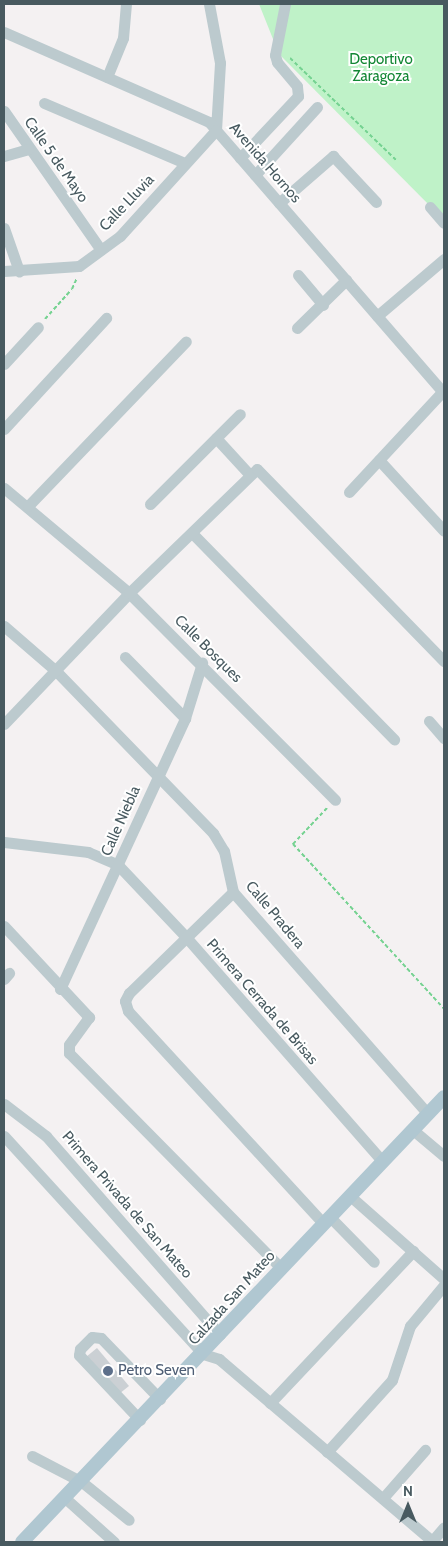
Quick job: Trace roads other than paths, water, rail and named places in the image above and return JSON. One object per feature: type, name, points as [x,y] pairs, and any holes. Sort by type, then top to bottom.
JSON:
[{"type":"main road","name":"Calzada San Mateo","points":[[22,1542],[204,1354],[326,1219],[444,1097]]},
{"type":"street","points":[[107,77],[123,38],[126,4]]},
{"type":"street","points":[[209,4],[220,63],[216,130]]},
{"type":"street","points":[[240,158],[298,96],[297,86],[277,62],[277,46],[285,4]]},
{"type":"street","points":[[4,23],[4,34]]},
{"type":"street","name":"Avenida Hornos","points":[[4,34],[209,122],[443,392]]},
{"type":"street","points":[[44,103],[185,164]]},
{"type":"street","points":[[255,174],[317,107]]},
{"type":"street","name":"Calle 5 de Mayo","points":[[4,111],[28,149],[101,250]]},
{"type":"street","name":"Calle Lluvia","points":[[19,271],[80,266],[120,236],[216,130]]},
{"type":"street","points":[[4,156],[28,149]]},
{"type":"street","points":[[279,203],[333,156],[376,202]]},
{"type":"street","points":[[430,207],[444,223]]},
{"type":"street","points":[[4,228],[19,271],[4,272]]},
{"type":"street","points":[[377,316],[444,259]]},
{"type":"street","points":[[298,275],[323,304]]},
{"type":"street","points":[[297,328],[346,280]]},
{"type":"street","points":[[4,429],[106,318]]},
{"type":"street","points":[[4,364],[38,327]]},
{"type":"street","points":[[28,506],[186,340]]},
{"type":"street","points":[[350,492],[443,392]]},
{"type":"street","points":[[150,504],[240,414]]},
{"type":"street","points":[[216,438],[253,472],[444,661]]},
{"type":"street","points":[[380,460],[444,531]]},
{"type":"street","points":[[4,723],[129,593],[253,472]]},
{"type":"street","name":"Calle Bosques","points":[[4,488],[28,506],[129,593],[202,663],[336,800]]},
{"type":"street","points":[[192,533],[394,739]]},
{"type":"street","name":"Calle Pradera","points":[[4,626],[56,671],[213,833],[224,851],[233,892],[428,1114]]},
{"type":"street","points":[[125,657],[185,718]]},
{"type":"street","name":"Calle Niebla","points":[[60,988],[185,718],[202,663]]},
{"type":"street","points":[[429,722],[444,738]]},
{"type":"street","points":[[4,842],[88,852],[118,865]]},
{"type":"street","name":"Primera Cerrada de Brisas","points":[[118,865],[186,937],[382,1161]]},
{"type":"street","points":[[233,892],[129,993],[125,1001],[128,1011],[326,1219],[374,1262]]},
{"type":"street","points":[[4,926],[89,1017],[68,1049],[281,1268]]},
{"type":"street","name":"Primera Privada de San Mateo","points":[[4,1104],[32,1122],[46,1136],[220,1335]]},
{"type":"street","points":[[412,1130],[444,1156]]},
{"type":"street","points":[[4,1136],[204,1354],[219,1359],[432,1542],[444,1527]]},
{"type":"street","points":[[349,1195],[444,1280]]},
{"type":"street","points":[[270,1403],[413,1251]]},
{"type":"street","points":[[327,1452],[392,1380],[410,1326],[444,1285]]},
{"type":"street","points":[[140,1420],[80,1355],[80,1349],[92,1337],[101,1338],[160,1399]]},
{"type":"street","points":[[383,1498],[425,1450]]},
{"type":"street","points":[[32,1456],[82,1482],[129,1520]]},
{"type":"street","points":[[65,1498],[114,1542]]},
{"type":"place","name":"Petro Seven","points":[[108,1371]]},
{"type":"park label","name":"Deportivo Zaragoza","points":[[381,68]]}]
